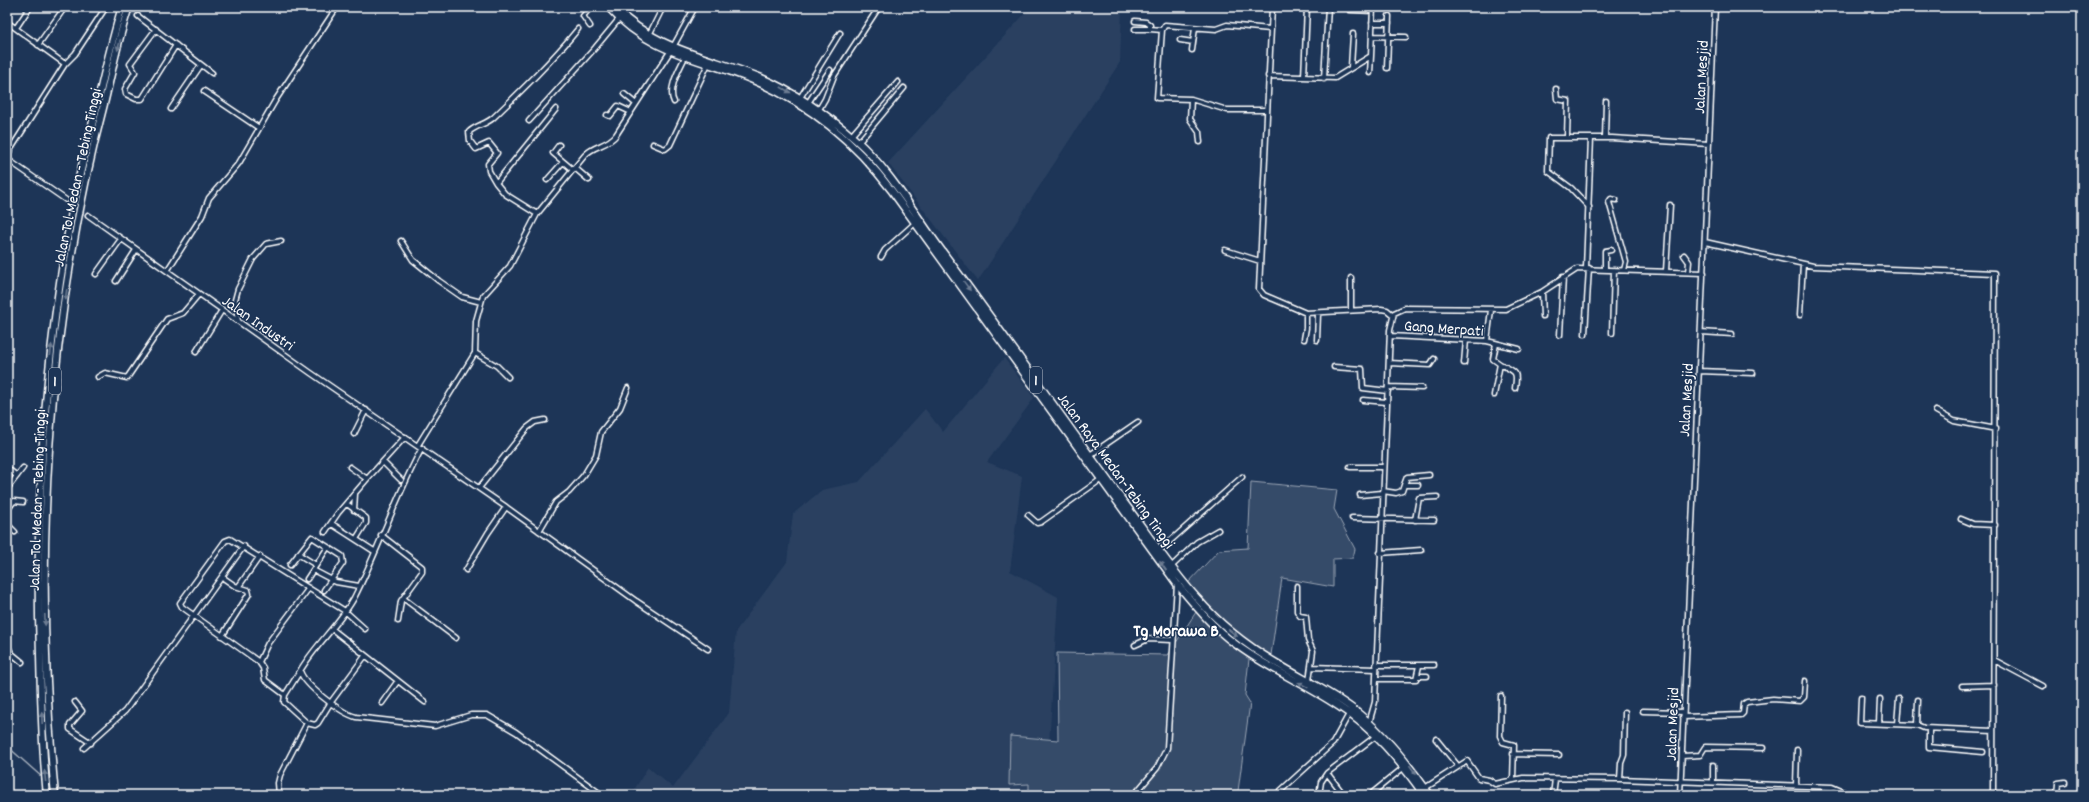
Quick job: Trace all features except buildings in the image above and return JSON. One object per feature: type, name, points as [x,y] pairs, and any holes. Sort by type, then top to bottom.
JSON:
[{"type":"highway","name":"1","points":[[47,795],[43,757],[37,588],[40,484],[51,353],[66,240],[80,172],[122,7]]},
{"type":"highway","name":"Jalan Tol Medan - Tebing Tinggi","points":[[54,795],[51,762],[45,592],[48,469],[52,414],[63,313],[81,199],[129,7]]},
{"type":"highway","name":"Jalan Raya Medan-Tebing Tinggi","points":[[611,8],[635,26],[685,57],[708,64],[762,85],[812,112],[841,133],[873,166],[1177,584],[1211,622],[1234,643],[1265,664],[1320,695],[1378,735],[1408,763],[1430,795]]},
{"type":"highway","name":"Jalan Raya Medan-Tebing Tinggi","points":[[611,8],[619,19],[647,40],[672,49],[726,64],[761,78],[808,103],[859,142],[908,204],[1090,455],[1197,598],[1232,634],[1265,656],[1309,681],[1351,708],[1369,723],[1424,795]]},
{"type":"street","points":[[16,28],[30,7]]},
{"type":"street","points":[[38,45],[65,7]]},
{"type":"street","points":[[7,155],[66,64],[72,58],[106,7]]},
{"type":"street","points":[[167,271],[202,216],[209,198],[239,163],[259,128],[337,7]]},
{"type":"street","points":[[590,26],[583,16],[591,7]]},
{"type":"street","points":[[649,35],[663,7]]},
{"type":"street","points":[[418,445],[476,353],[476,321],[481,302],[486,292],[510,266],[537,214],[587,152],[607,144],[614,139],[672,49],[695,7]]},
{"type":"street","points":[[818,111],[825,99],[834,76],[878,7]]},
{"type":"street","points":[[1272,7],[1258,286],[1260,292],[1280,303],[1306,313],[1318,314],[1351,310],[1384,310],[1393,315]]},
{"type":"street","points":[[1304,77],[1307,7]]},
{"type":"street","points":[[1324,79],[1328,7]]},
{"type":"street","name":"Jalan Mesjid","points":[[1680,795],[1715,7]]},
{"type":"street","points":[[1350,10],[1373,9],[1370,73]]},
{"type":"street","points":[[138,16],[212,73]]},
{"type":"street","points":[[1387,68],[1389,16]]},
{"type":"street","points":[[529,121],[619,19]]},
{"type":"street","points":[[1135,21],[1146,22],[1150,25],[1150,29]]},
{"type":"street","points":[[7,22],[66,64]]},
{"type":"street","points":[[1372,22],[1389,24]]},
{"type":"street","points":[[1267,110],[1222,109],[1191,99],[1157,98],[1162,30],[1166,25],[1216,29],[1227,25],[1270,29]]},
{"type":"street","points":[[1192,50],[1195,28]]},
{"type":"street","points":[[156,29],[130,64],[135,72],[125,90],[126,94],[141,100],[176,45]]},
{"type":"street","points":[[537,214],[505,194],[489,171],[488,164],[497,153],[489,143],[476,149],[470,140],[469,132],[491,120],[533,77],[553,60],[578,29]]},
{"type":"street","points":[[1135,29],[1162,30]]},
{"type":"street","points":[[800,98],[840,33]]},
{"type":"street","points":[[1351,68],[1353,34]]},
{"type":"street","points":[[1372,36],[1406,37]]},
{"type":"street","points":[[1180,40],[1193,42]]},
{"type":"street","points":[[1268,76],[1324,79],[1338,77],[1371,56]]},
{"type":"street","points":[[674,102],[672,96],[674,86],[685,57]]},
{"type":"street","points":[[653,144],[661,149],[665,149],[670,145],[708,64]]},
{"type":"street","points":[[171,109],[201,65]]},
{"type":"street","points":[[808,103],[830,70]]},
{"type":"street","points":[[851,136],[898,82]]},
{"type":"street","points":[[859,142],[904,88]]},
{"type":"street","points":[[1556,90],[1557,99],[1568,100],[1567,137]]},
{"type":"street","points":[[204,91],[259,128]]},
{"type":"street","points":[[624,94],[636,104]]},
{"type":"street","points":[[1191,99],[1190,118],[1199,132],[1200,142]]},
{"type":"street","points":[[1605,138],[1606,101]]},
{"type":"street","points":[[607,115],[610,116],[618,106],[631,112]]},
{"type":"street","points":[[496,183],[556,109]]},
{"type":"street","points":[[1589,207],[1571,188],[1547,170],[1549,138],[1605,138],[1709,144]]},
{"type":"street","points":[[1585,334],[1591,138]]},
{"type":"street","points":[[559,145],[553,152],[589,180]]},
{"type":"street","points":[[7,159],[66,200]]},
{"type":"street","points":[[547,180],[564,162]]},
{"type":"street","points":[[1616,200],[1611,199],[1609,202],[1626,262],[1624,270]]},
{"type":"street","points":[[1666,271],[1670,205]]},
{"type":"street","name":"Jalan Industri","points":[[88,215],[238,322],[418,445],[636,601],[708,649]]},
{"type":"street","points":[[881,257],[885,250],[915,223]]},
{"type":"street","points":[[96,274],[121,239]]},
{"type":"street","points":[[401,240],[413,260],[439,281],[462,297],[481,302]]},
{"type":"street","points":[[238,322],[235,300],[248,267],[266,244],[282,241]]},
{"type":"street","points":[[1705,242],[1813,266],[1995,273],[1996,429],[1993,795]]},
{"type":"street","points":[[116,281],[136,250]]},
{"type":"street","points":[[1225,250],[1260,261]]},
{"type":"street","points":[[1605,269],[1605,251],[1612,250]]},
{"type":"street","points":[[1684,255],[1689,262],[1688,272]]},
{"type":"street","points":[[1800,315],[1803,264]]},
{"type":"street","points":[[1369,723],[1375,702],[1381,519],[1393,315],[1398,310],[1405,308],[1506,309],[1542,292],[1577,269],[1588,268],[1704,273]]},
{"type":"street","points":[[1612,333],[1614,270]]},
{"type":"street","points":[[1560,335],[1563,277]]},
{"type":"street","points":[[1351,278],[1351,310]]},
{"type":"street","points":[[1542,292],[1543,316]]},
{"type":"street","points":[[98,377],[103,373],[127,378],[167,319],[183,313],[199,294]]},
{"type":"street","points":[[196,352],[204,336],[222,310]]},
{"type":"street","points":[[1487,341],[1491,310]]},
{"type":"street","points":[[1304,339],[1306,313]]},
{"type":"street","points":[[1317,340],[1318,314]]},
{"type":"street","points":[[1701,332],[1732,334]]},
{"type":"street","name":"Gang Merpati","points":[[1391,336],[1487,341],[1519,349]]},
{"type":"street","points":[[1464,363],[1466,340]]},
{"type":"street","points":[[1496,344],[1493,359],[1515,372],[1517,375],[1515,388]]},
{"type":"street","points":[[476,353],[497,366],[508,377]]},
{"type":"street","points":[[1389,363],[1430,365],[1434,359]]},
{"type":"street","points":[[1494,395],[1500,364]]},
{"type":"street","points":[[1334,367],[1362,369],[1362,388],[1422,388]]},
{"type":"street","points":[[1699,371],[1753,373]]},
{"type":"street","points":[[539,531],[556,502],[569,492],[592,462],[598,451],[601,432],[620,408],[628,388]]},
{"type":"street","points":[[1363,400],[1387,402]]},
{"type":"street","points":[[354,434],[366,410]]},
{"type":"street","points":[[1936,410],[1954,421],[1996,429]]},
{"type":"street","points":[[479,488],[527,428],[535,422],[545,420]]},
{"type":"street","points":[[1090,455],[1138,422]]},
{"type":"street","points":[[325,532],[332,524],[338,513],[405,437]]},
{"type":"street","points":[[365,656],[331,702],[318,723],[314,725],[307,724],[284,702],[285,695],[300,671],[345,611],[359,586],[422,448]]},
{"type":"street","points":[[383,462],[401,480]]},
{"type":"street","points":[[350,467],[367,479]]},
{"type":"street","points":[[1350,467],[1384,467]]},
{"type":"street","points":[[7,468],[17,476]]},
{"type":"street","points":[[7,489],[23,468]]},
{"type":"street","points":[[1360,495],[1383,492],[1398,493],[1402,491],[1407,477],[1429,475]]},
{"type":"street","points":[[1160,550],[1242,477]]},
{"type":"street","points":[[1028,515],[1037,523],[1041,522],[1100,480]]},
{"type":"street","points":[[1404,485],[1418,484]]},
{"type":"street","points":[[354,510],[355,493]]},
{"type":"street","points":[[1415,520],[1419,498],[1437,497]]},
{"type":"street","points":[[7,510],[14,501],[23,502]]},
{"type":"street","points":[[347,504],[364,516],[366,520],[356,539]]},
{"type":"street","points":[[466,570],[488,533],[506,507]]},
{"type":"street","points":[[1352,518],[1434,520]]},
{"type":"street","points":[[1961,519],[1973,524],[1995,525]]},
{"type":"street","points":[[332,524],[374,551]]},
{"type":"street","points":[[8,527],[16,532]]},
{"type":"street","points":[[1172,566],[1197,542],[1218,530]]},
{"type":"street","points":[[382,535],[422,567],[422,572],[400,604],[398,621]]},
{"type":"street","points":[[290,565],[312,537],[328,547],[344,559],[324,590]]},
{"type":"street","points":[[285,695],[265,680],[263,668],[259,662],[180,606],[185,596],[226,540],[232,539],[260,556],[345,611],[365,629]]},
{"type":"street","points":[[84,748],[121,716],[163,655],[194,616],[244,546]]},
{"type":"street","points":[[307,579],[328,547]]},
{"type":"street","points":[[1380,553],[1421,550]]},
{"type":"street","points":[[298,554],[316,565]]},
{"type":"street","points":[[239,586],[260,556]]},
{"type":"street","points":[[313,570],[331,580],[359,586]]},
{"type":"street","points":[[222,577],[235,586],[248,590],[249,594],[222,636]]},
{"type":"street","points":[[1134,795],[1157,768],[1167,748],[1172,640],[1177,584]]},
{"type":"street","points":[[1297,586],[1297,611],[1300,616],[1306,617],[1308,640],[1313,650],[1309,681]]},
{"type":"street","points":[[259,662],[268,643],[309,588]]},
{"type":"street","points":[[403,598],[456,638]]},
{"type":"street","points":[[332,629],[397,682],[425,702]]},
{"type":"street","points":[[1135,645],[1148,639],[1172,640]]},
{"type":"street","points":[[7,644],[14,656],[22,662]]},
{"type":"street","points":[[1994,660],[2043,686]]},
{"type":"street","points":[[1311,667],[1434,665]]},
{"type":"street","points":[[1418,676],[1419,666]]},
{"type":"street","points":[[300,671],[304,680],[312,688],[348,714],[356,717],[386,719],[426,726],[444,724],[471,716],[487,715],[516,732],[602,795]]},
{"type":"street","points":[[1376,679],[1416,679],[1418,676],[1427,676]]},
{"type":"street","points":[[1643,711],[1683,715],[1741,715],[1743,713],[1744,704],[1747,702],[1773,699],[1800,701],[1804,697],[1805,681]]},
{"type":"street","points":[[382,703],[397,682]]},
{"type":"street","points":[[1962,686],[1994,685]]},
{"type":"street","points":[[1501,696],[1501,740],[1503,742],[1514,744],[1513,780]]},
{"type":"street","points":[[1861,698],[1860,723],[1917,725],[1930,729],[1993,731]]},
{"type":"street","points":[[1879,724],[1880,699]]},
{"type":"street","points":[[1898,700],[1898,724]]},
{"type":"street","points":[[1917,725],[1918,700]]},
{"type":"street","points":[[75,702],[82,711],[70,725],[70,729],[91,743]]},
{"type":"street","points":[[1620,779],[1621,763],[1624,756],[1625,712]]},
{"type":"street","points":[[1276,795],[1333,743],[1349,714]]},
{"type":"street","points":[[279,795],[278,783],[280,775],[307,724]]},
{"type":"street","points":[[1930,729],[1929,747],[1983,752]]},
{"type":"street","points":[[1319,795],[1321,782],[1327,772],[1378,735]]},
{"type":"street","points":[[1436,739],[1458,766]]},
{"type":"street","points":[[1682,756],[1700,755],[1705,747],[1762,748]]},
{"type":"street","points":[[1796,785],[1797,750]]},
{"type":"street","points":[[1513,754],[1558,755]]},
{"type":"street","points":[[1426,788],[1467,761],[1480,778],[1489,780],[1494,784],[1523,778],[1620,779],[1832,787],[1846,793],[1846,795]]},
{"type":"street","points":[[1713,765],[1713,782]]},
{"type":"street","points":[[1371,794],[1404,768]]},
{"type":"street","points":[[1327,772],[1344,795]]},
{"type":"street","points":[[1553,795],[1555,779]]},
{"type":"street","points":[[2057,795],[2058,783],[2065,782]]},
{"type":"shaded area","points":[[1031,7],[1122,7],[1120,62],[978,281],[888,163]]},
{"type":"shaded area","points":[[1004,358],[1034,398],[987,462],[1022,476],[1010,571],[1058,597],[1046,795],[631,795],[648,767],[673,788],[729,713],[736,631],[787,562],[793,514],[822,490],[859,482],[925,409],[943,432]]},
{"type":"shaded area","points":[[1251,482],[1337,490],[1334,509],[1355,549],[1353,558],[1333,559],[1333,587],[1282,578],[1271,655],[1247,640],[1226,623],[1206,604],[1188,583],[1219,550],[1248,548]]},
{"type":"shaded area","points":[[1196,612],[1249,659],[1245,695],[1250,703],[1238,791],[1233,791],[1232,795],[1029,795],[1029,784],[1009,785],[1010,736],[1058,740],[1057,653],[1168,655]]},
{"type":"waterway","points":[[7,746],[43,778]]},
{"type":"waterway","points":[[56,790],[63,795]]},
{"type":"tunnel","points":[[126,9],[138,16]]},
{"type":"tunnel","points":[[66,200],[88,215]]},
{"type":"district","name":"Tg Morawa B","points":[[1176,630]]}]
